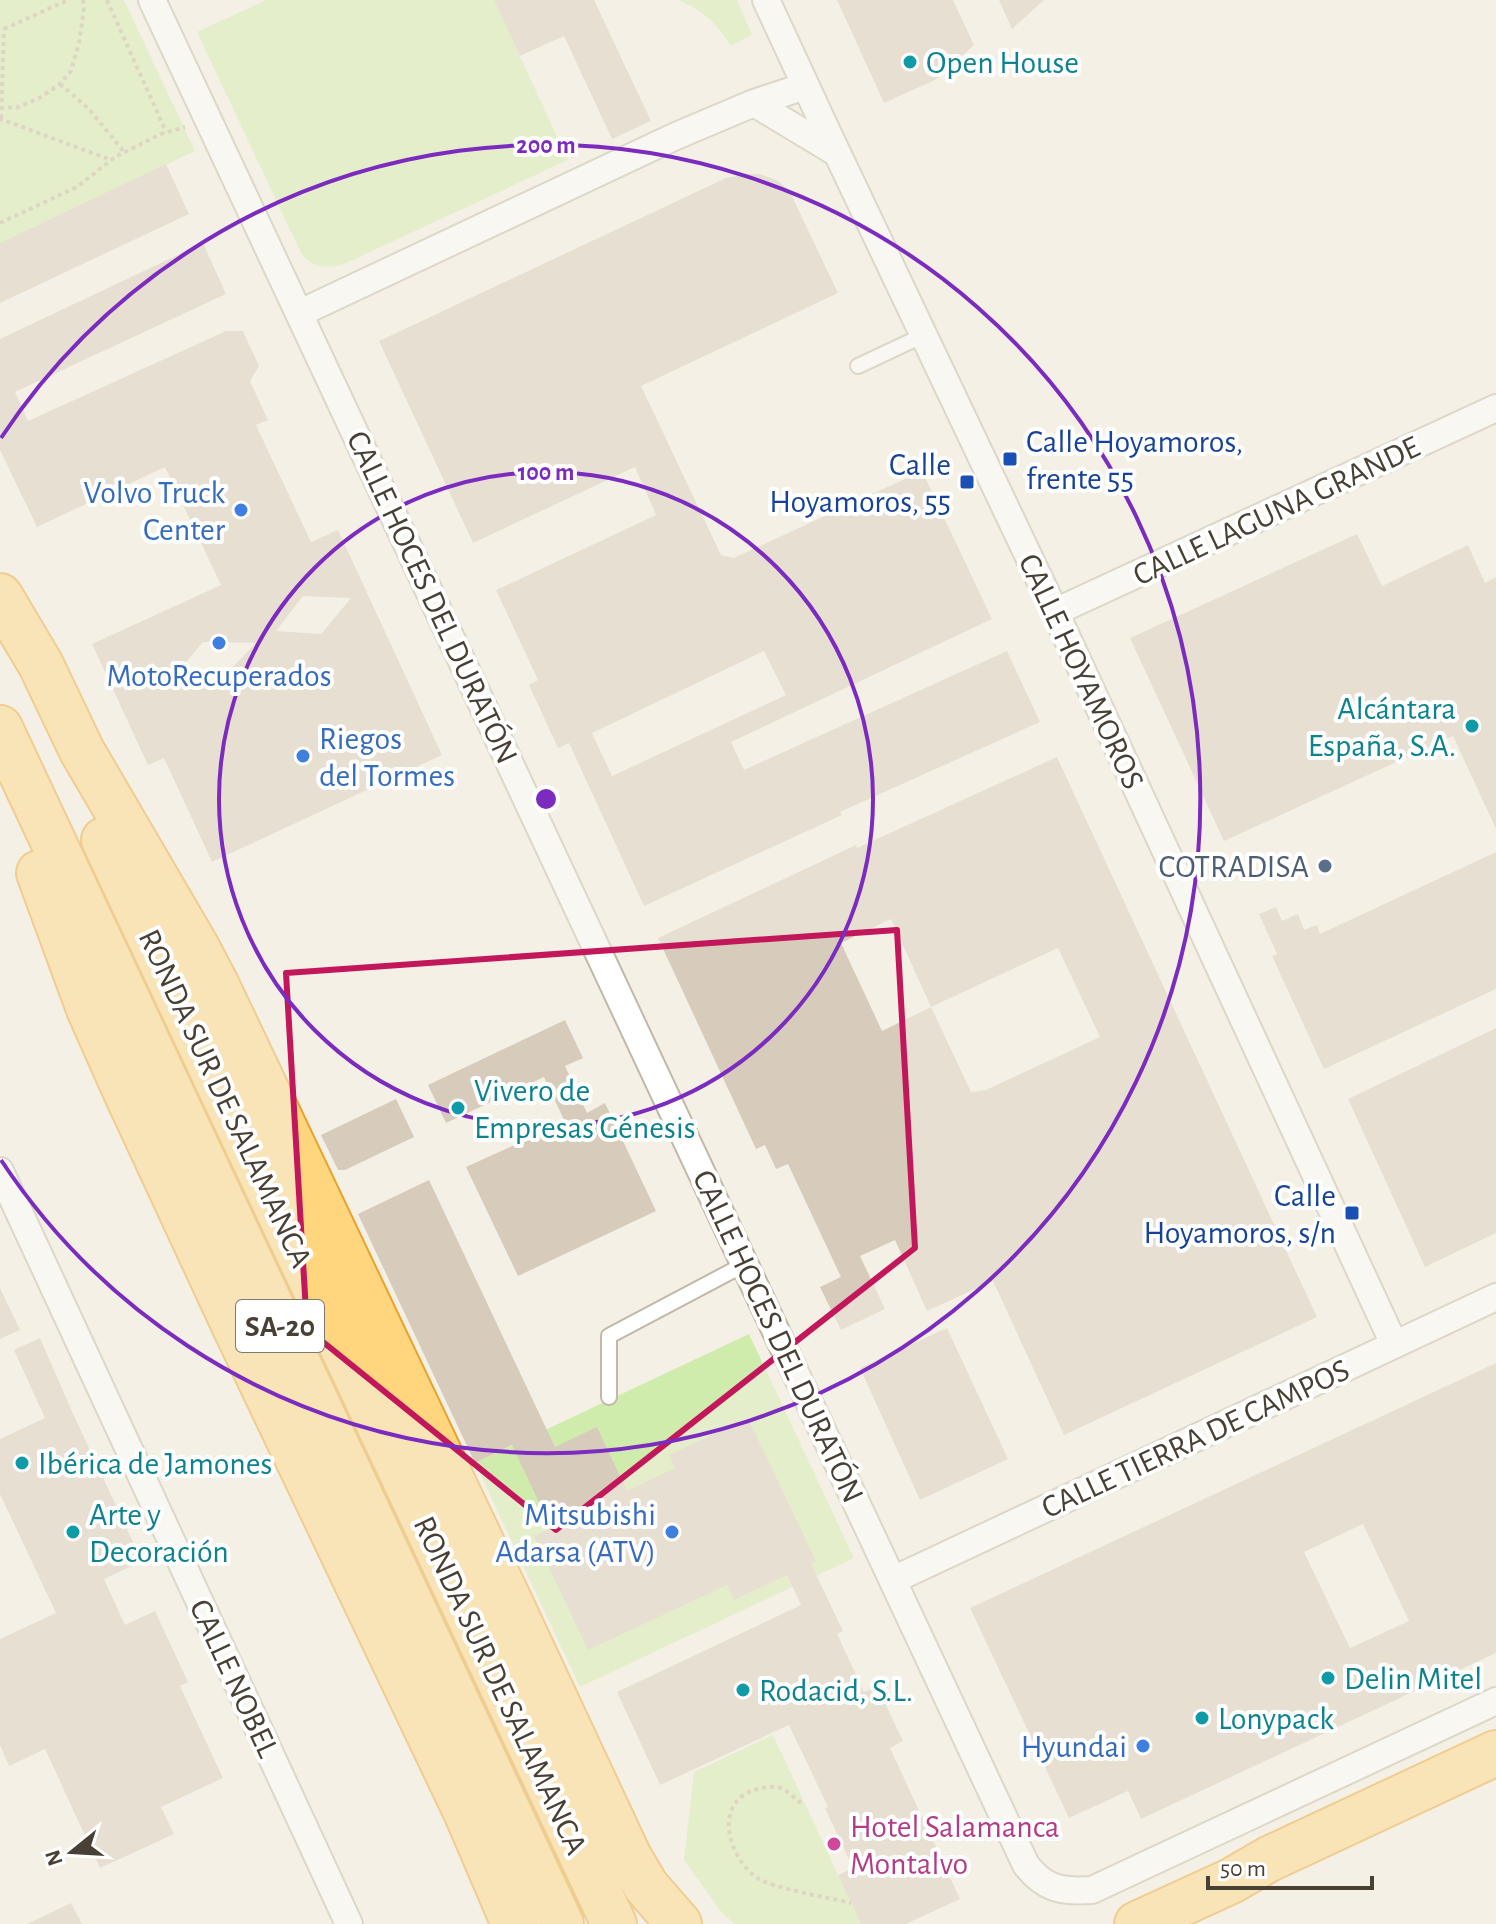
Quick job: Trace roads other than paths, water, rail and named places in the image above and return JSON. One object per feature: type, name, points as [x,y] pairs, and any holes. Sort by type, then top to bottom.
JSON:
[{"type":"highway","points":[[0,596],[41,665],[82,751],[210,973],[629,1857],[646,1886],[679,1924]]},
{"type":"highway","name":"RONDA SUR DE SALAMANCA","points":[[0,620],[614,1924]]},
{"type":"highway","name":"RONDA SUR DE SALAMANCA","points":[[0,728],[561,1924]]},
{"type":"highway","points":[[0,770],[89,1009],[228,1311],[467,1814],[514,1924]]},
{"type":"highway","points":[[1137,1924],[1496,1753]]},
{"type":"highway","points":[[1176,1924],[1496,1779]]},
{"type":"street","name":"CALLE HOCES DEL DURATÓN","points":[[152,0],[1026,1865],[1044,1883],[1057,1889],[1092,1890],[1496,1701]]},
{"type":"street","name":"CALLE HOYAMOROS","points":[[766,0],[1055,612],[1394,1344]]},
{"type":"street","points":[[300,313],[676,136],[754,103],[805,86]]},
{"type":"street","points":[[754,103],[837,153]]},
{"type":"street","name":"CALLE LAGUNA GRANDE","points":[[1055,612],[1496,408]]},
{"type":"street","name":"CALLE NOBEL","points":[[0,1171],[349,1924]]},
{"type":"street","name":"CALLE TIERRA DE CAMPOS","points":[[893,1580],[1496,1297]]},
{"type":"lane","points":[[858,366],[924,335]]},
{"type":"lane","points":[[609,1397],[609,1336],[745,1264]]},
{"type":"place","name":"Open House","points":[[910,62]]},
{"type":"place","name":"Calle Hoyamoros, frente 55","points":[[1010,459]]},
{"type":"place","name":"Calle Hoyamoros, 55","points":[[967,482]]},
{"type":"place","name":"Volvo Truck Center","points":[[241,510]]},
{"type":"place","name":"MotoRecuperados","points":[[219,643]]},
{"type":"place","name":"Alcántara España, S.A.","points":[[1472,726]]},
{"type":"place","name":"Riegos del Tormes","points":[[303,756]]},
{"type":"place","name":"COTRADISA","points":[[1325,866]]},
{"type":"place","name":"Vivero de Empresas Génesis","points":[[458,1108]]},
{"type":"place","name":"Calle Hoyamoros, s/n","points":[[1352,1213]]},
{"type":"place","name":"Ibérica de Jamones","points":[[22,1463]]},
{"type":"place","name":"Arte y Decoración","points":[[73,1532]]},
{"type":"place","name":"Mitsubishi Adarsa (ATV)","points":[[672,1532]]},
{"type":"place","name":"Delin Mitel","points":[[1328,1678]]},
{"type":"place","name":"Rodacid, S.L.","points":[[743,1690]]},
{"type":"place","name":"Lonypack","points":[[1202,1718]]},
{"type":"place","name":"Hyundai","points":[[1143,1746]]},
{"type":"place","name":"Hotel Salamanca Montalvo","points":[[834,1844]]}]
